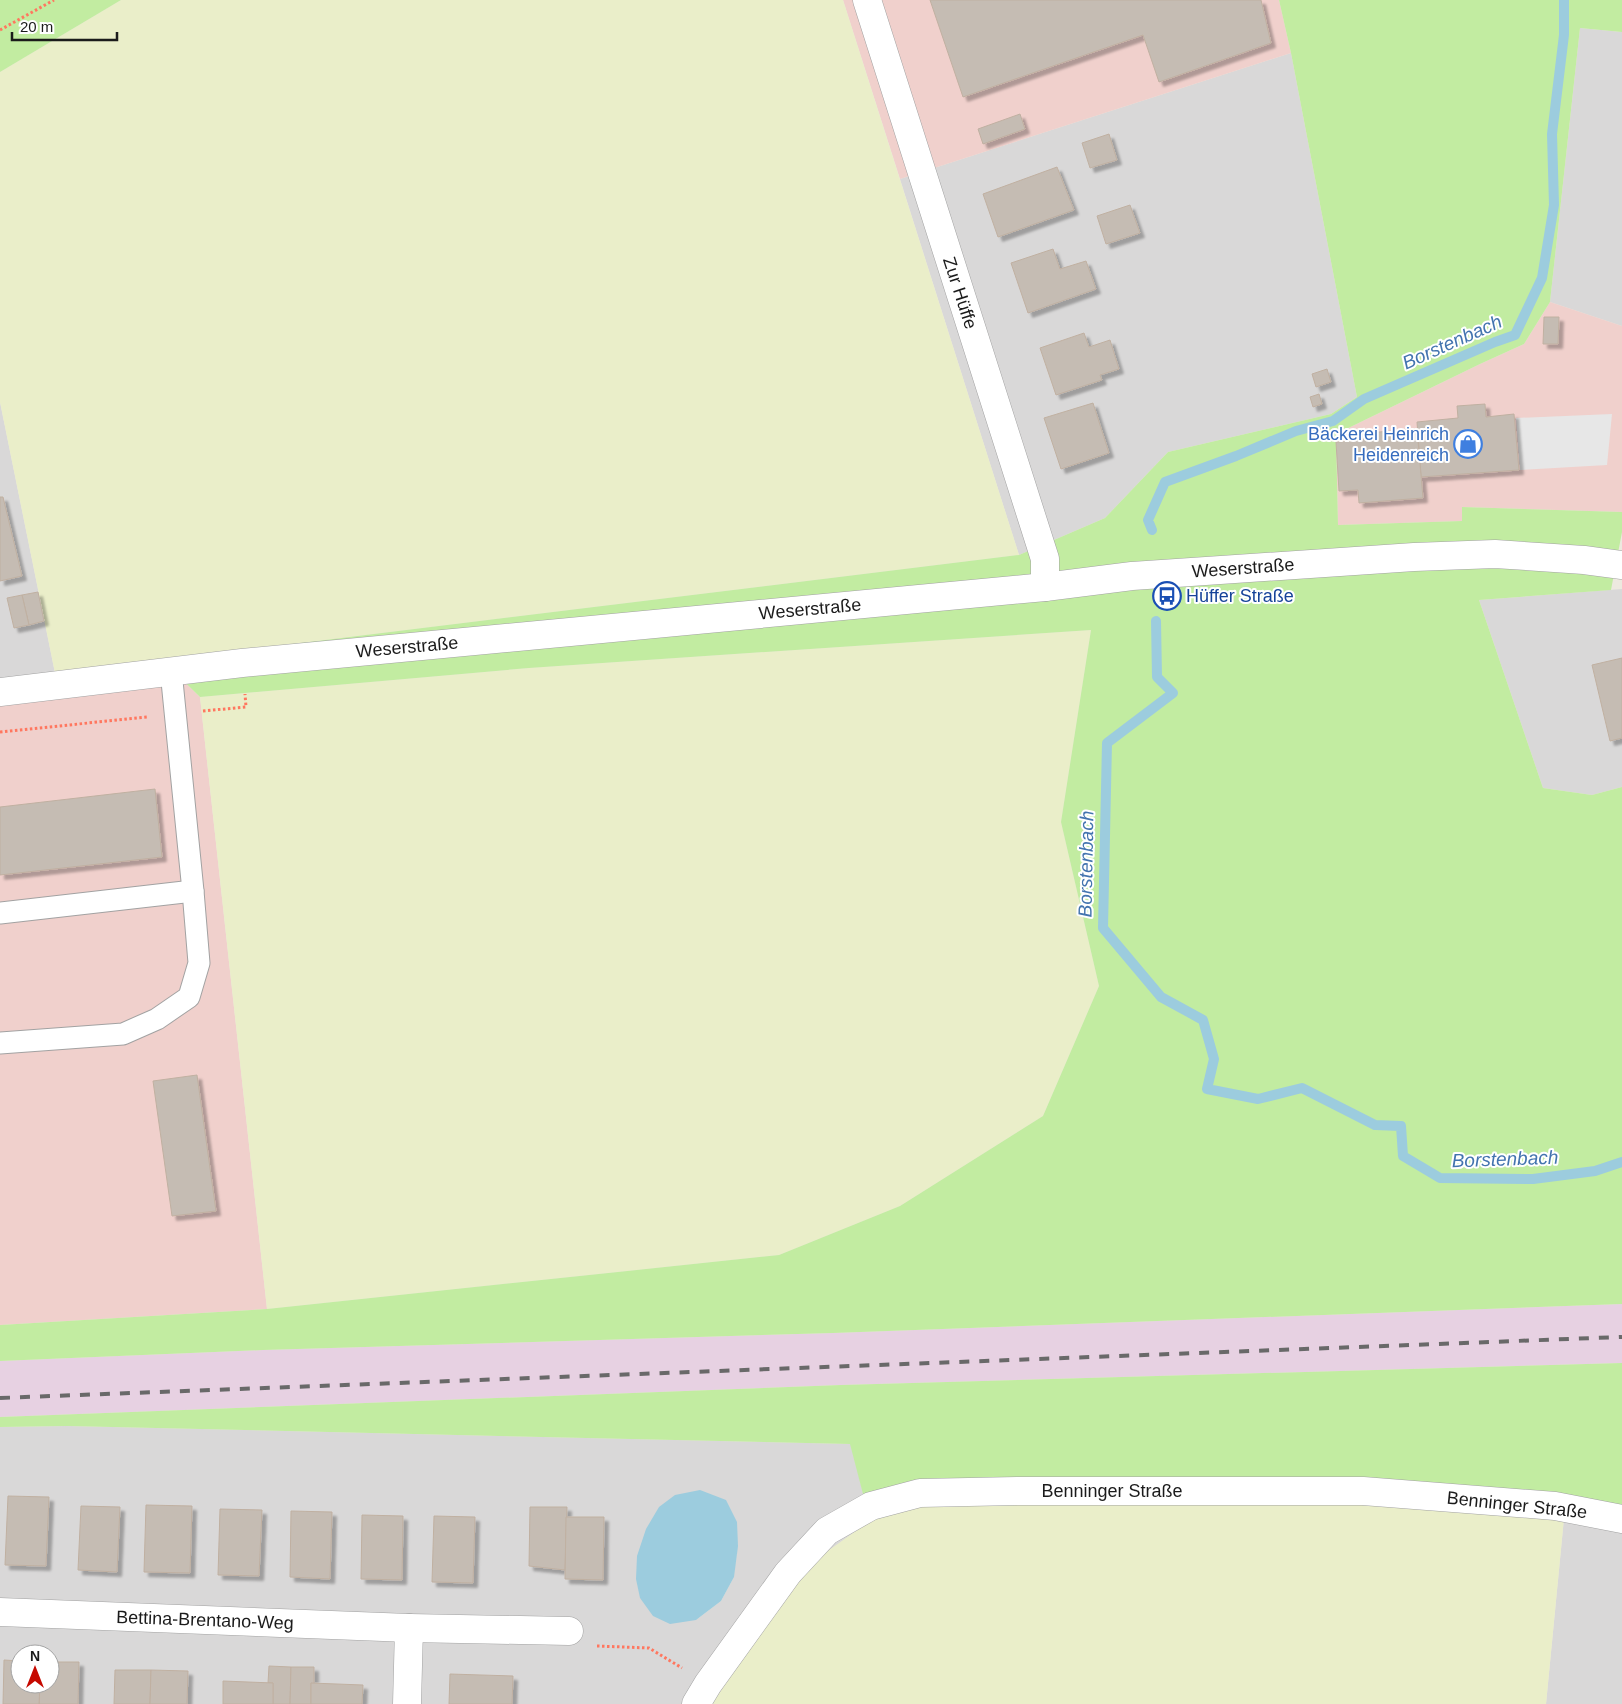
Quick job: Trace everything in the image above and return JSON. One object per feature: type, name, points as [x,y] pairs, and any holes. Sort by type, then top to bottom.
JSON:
[{"type":"street","name":"Zur Hüffe","points":[[867,0],[1045,559],[1045,587]]},
{"type":"street","name":"Weserstraße","points":[[0,692],[252,662],[1045,587],[1132,576],[1423,556],[1495,554],[1584,560],[1622,565]]},
{"type":"street","name":"Benninger Straße","points":[[702,1694],[788,1573],[827,1531],[871,1506],[920,1493],[1017,1491],[1363,1491],[1554,1506],[1622,1519]]},
{"type":"street","name":"Bettina-Brentano-Weg","points":[[0,1612],[409,1628],[569,1631]]},
{"type":"street","points":[[407,1704],[409,1628]]},
{"type":"lane","points":[[0,1042],[123,1034],[157,1019],[189,997],[199,964],[171,671]]},
{"type":"lane","points":[[0,913],[193,891]]},
{"type":"path","points":[[0,30],[54,0]]},
{"type":"path","points":[[569,1631],[568,1646],[649,1648],[702,1694]]},
{"type":"shaded area","points":[[843,0],[1279,0],[1291,53],[900,179]]},
{"type":"shaded area","points":[[1580,28],[1622,32],[1622,326],[1550,302]]},
{"type":"shaded area","points":[[1291,53],[1357,397],[1331,414],[1168,452],[1105,518],[1019,555],[900,179]]},
{"type":"shaded area","points":[[1550,302],[1622,326],[1622,512],[1462,507],[1463,521],[1338,525],[1336,434],[1524,344]]},
{"type":"shaded area","points":[[0,402],[55,673],[0,680]]},
{"type":"shaded area","points":[[1612,414],[1607,465],[1520,470],[1516,418]]},
{"type":"shaded area","points":[[1622,589],[1622,787],[1592,795],[1543,788],[1479,600]]},
{"type":"shaded area","points":[[162,660],[200,697],[267,1309],[0,1325],[0,680]]},
{"type":"shaded area","points":[[1622,1304],[1622,1363],[841,1385],[0,1417],[0,1361],[263,1350],[833,1333]]},
{"type":"shaded area","points":[[67,1426],[851,1444],[870,1521],[776,1609],[712,1704],[0,1704],[0,1427]],"holes":[[[734,1577],[721,1601],[696,1620]]]},
{"type":"shaded area","points":[[1564,1518],[1622,1526],[1622,1704],[1546,1704]]},
{"type":"green space","points":[[0,0],[121,0],[0,72]]},
{"type":"green space","points":[[121,0],[843,0],[1019,555],[55,673],[0,402],[0,72]]},
{"type":"green space","points":[[1279,0],[1622,0],[1622,32],[1580,28],[1550,302],[1524,344],[1336,434],[1338,525],[1462,521],[1462,507],[1622,512],[1622,532],[1611,590],[1479,600],[1543,788],[1592,795],[1622,787],[1622,1304],[833,1333],[263,1350],[0,1361],[0,1325],[267,1309],[779,1255],[900,1206],[1043,1116],[1099,986],[1061,822],[1091,630],[529,668],[200,697],[162,660],[1019,555],[1105,518],[1168,452],[1331,414],[1357,397],[1291,53]]},
{"type":"green space","points":[[1091,630],[1061,822],[1099,986],[1043,1116],[900,1206],[779,1255],[267,1309],[200,697],[529,668]]},
{"type":"green space","points":[[1622,1363],[1622,1526],[1564,1518],[1350,1501],[923,1506],[870,1521],[850,1444],[67,1426],[0,1427],[0,1417],[841,1385]]},
{"type":"green space","points":[[1350,1501],[1564,1518],[1546,1704],[712,1704],[776,1609],[822,1555],[870,1521],[923,1506]]},
{"type":"water","points":[[700,1490],[726,1500],[737,1522],[738,1546],[734,1577],[721,1601],[696,1620],[670,1624],[653,1616],[640,1598],[636,1579],[637,1556],[646,1529],[659,1507],[675,1495]]},
{"type":"building","points":[[930,0],[1261,0],[1271,43],[1159,82],[1143,35],[963,97]]},
{"type":"building","points":[[1020,114],[1025,129],[983,144],[978,129]]},
{"type":"building","points":[[1109,134],[1117,160],[1090,168],[1082,143]]},
{"type":"building","points":[[1057,167],[1074,210],[998,237],[983,194]]},
{"type":"building","points":[[1130,205],[1140,233],[1106,244],[1097,216]]},
{"type":"building","points":[[1053,249],[1060,269],[1086,261],[1096,289],[1028,313],[1011,263]]},
{"type":"building","points":[[1544,317],[1559,317],[1558,344],[1543,344]]},
{"type":"building","points":[[1084,333],[1089,347],[1110,340],[1119,369],[1100,375],[1102,380],[1056,395],[1040,348]]},
{"type":"building","points":[[1327,369],[1331,382],[1316,387],[1312,374]]},
{"type":"building","points":[[1319,394],[1322,404],[1313,407],[1310,397]]},
{"type":"building","points":[[1093,403],[1109,453],[1061,469],[1044,418]]},
{"type":"building","name":"Bäckerei Heinrich Heidenreich","points":[[1485,404],[1486,417],[1514,414],[1519,470],[1421,477],[1417,422],[1458,418],[1457,406]]},
{"type":"building","points":[[1417,429],[1423,498],[1359,503],[1358,490],[1339,491],[1336,442],[1354,441],[1354,434]]},
{"type":"building","points":[[0,497],[3,497],[22,576],[0,581]]},
{"type":"building","points":[[38,592],[44,621],[29,625],[22,595]]},
{"type":"building","points":[[22,595],[29,625],[14,628],[7,598]]},
{"type":"building","points":[[1622,658],[1622,738],[1610,741],[1592,665]]},
{"type":"building","points":[[155,789],[162,857],[0,875],[0,807]]},
{"type":"building","points":[[197,1075],[216,1211],[172,1216],[153,1081]]},
{"type":"building","points":[[8,1496],[49,1497],[46,1566],[5,1565]]},
{"type":"building","points":[[146,1505],[192,1506],[190,1573],[144,1572]]},
{"type":"building","points":[[81,1506],[120,1507],[117,1572],[78,1570]]},
{"type":"building","points":[[530,1507],[567,1507],[565,1570],[529,1566]]},
{"type":"building","points":[[220,1509],[262,1510],[259,1576],[218,1575]]},
{"type":"building","points":[[291,1511],[332,1512],[330,1579],[290,1577]]},
{"type":"building","points":[[362,1515],[403,1516],[402,1580],[361,1579]]},
{"type":"building","points":[[434,1516],[475,1517],[473,1583],[432,1582]]},
{"type":"building","points":[[566,1517],[604,1517],[603,1580],[565,1579]]},
{"type":"building","points":[[4,1660],[10,1660],[10,1694],[40,1694],[39,1704],[3,1704]]},
{"type":"building","points":[[60,1662],[79,1662],[78,1704],[39,1704],[40,1694],[60,1694]]},
{"type":"building","points":[[269,1666],[291,1667],[290,1704],[273,1704],[273,1683],[268,1683]]},
{"type":"building","points":[[291,1667],[314,1667],[314,1684],[311,1683],[311,1704],[290,1704]]},
{"type":"building","points":[[115,1670],[151,1670],[150,1704],[114,1704]]},
{"type":"building","points":[[151,1670],[188,1671],[187,1704],[150,1704]]},
{"type":"building","points":[[450,1674],[513,1676],[512,1704],[449,1704]]},
{"type":"building","points":[[223,1681],[273,1683],[273,1704],[223,1704]]},
{"type":"building","points":[[311,1683],[363,1685],[362,1704],[311,1704]]},
{"type":"waterway","name":"Borstenbach","points":[[1152,530],[1148,520],[1165,482],[1236,456],[1296,431],[1333,421],[1364,399],[1515,335],[1542,278],[1554,205],[1552,134],[1564,35],[1564,0]]},
{"type":"waterway","name":"Borstenbach","points":[[1156,621],[1157,677],[1173,693],[1107,743],[1103,928],[1161,997],[1203,1020],[1214,1059],[1207,1089],[1258,1099],[1302,1088],[1375,1125],[1401,1126],[1403,1156],[1440,1178],[1533,1179],[1595,1171],[1622,1162]]},
{"type":"railway","points":[[0,1398],[1622,1337]]},
{"type":"place","name":"Bäckerei Heinrich Heidenreich","points":[[1468,444]]},
{"type":"place","name":"Hüffer Straße","points":[[1167,596]]}]
